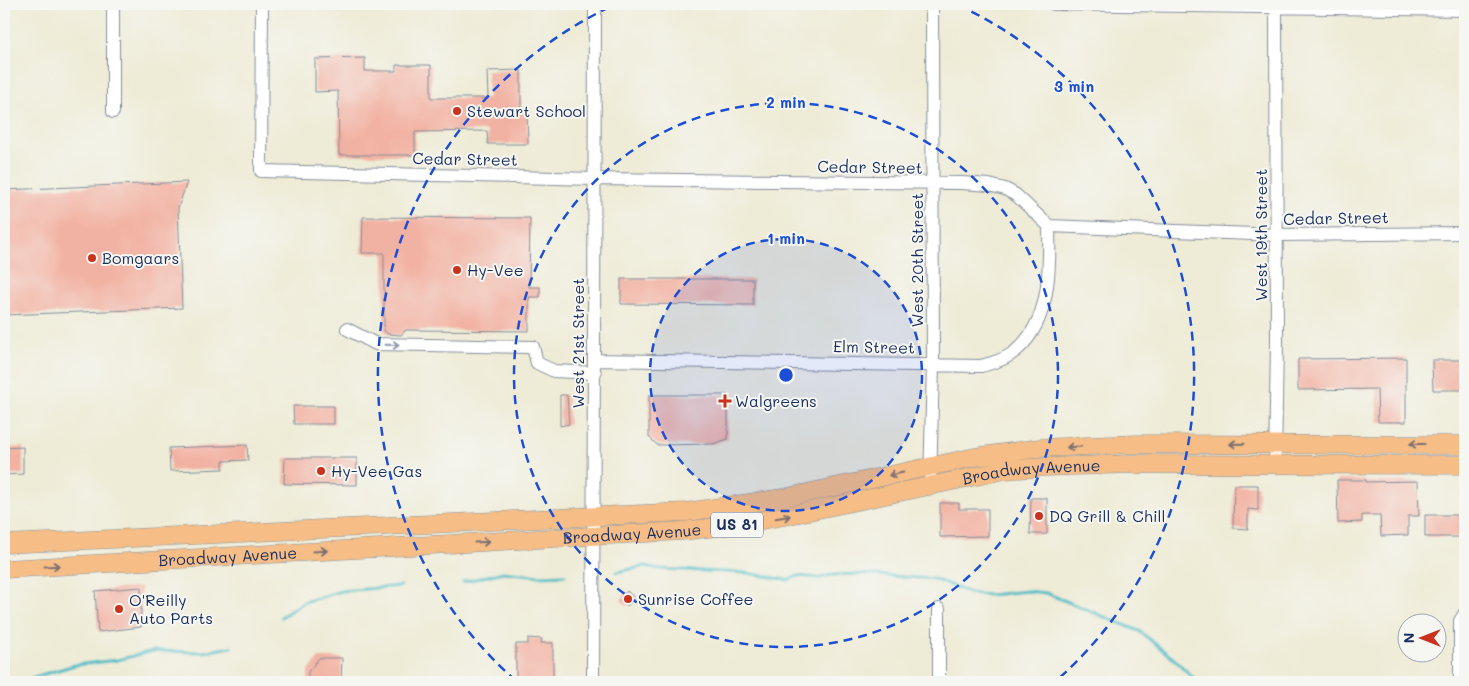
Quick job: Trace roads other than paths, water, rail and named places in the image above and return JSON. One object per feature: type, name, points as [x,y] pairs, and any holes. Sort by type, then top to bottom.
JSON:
[{"type":"highway","name":"Broadway Avenue","points":[[4,544],[686,512],[784,498],[930,466],[1040,448],[1137,444],[1465,444]]},
{"type":"highway","name":"Broadway Avenue","points":[[4,569],[682,531],[735,525],[790,515],[1005,470],[1054,466],[1122,464],[1465,465]]},
{"type":"street","points":[[112,4],[113,112]]},
{"type":"street","name":"Cedar Street","points":[[262,4],[260,171],[932,184],[962,183],[1005,189],[1016,195],[1049,226],[1278,235],[1465,233]]},
{"type":"street","name":"West 21st Street","points":[[593,682],[595,4]]},
{"type":"street","name":"West 20th Street","points":[[930,486],[933,364],[932,4]]},
{"type":"street","points":[[1054,4],[1276,5],[1465,10]]},
{"type":"street","name":"West 19th Street","points":[[1274,465],[1278,235],[1276,5]]},
{"type":"street","name":"Elm Street","points":[[347,329],[376,344],[533,347],[535,355],[550,364],[570,366],[933,364],[981,366],[1001,360],[1022,346],[1038,319],[1046,294],[1050,252],[1049,226]]},
{"type":"street","points":[[939,609],[939,682]]},
{"type":"street","points":[[1460,682],[1460,621],[1465,613]]},
{"type":"waterway","points":[[617,572],[646,566],[660,569],[747,573],[788,580],[798,576],[820,578],[831,575],[861,574],[934,579],[970,593],[989,595],[1027,591],[1046,593],[1139,631],[1174,659],[1198,682]]},
{"type":"waterway","points":[[463,582],[503,572],[540,576],[565,575]]},
{"type":"waterway","points":[[281,617],[304,602],[341,591],[401,586]]},
{"type":"waterway","points":[[25,682],[34,677],[75,665],[117,660],[153,651],[204,652],[231,647]]},
{"type":"place","name":"Stewart School","points":[[457,111]]},
{"type":"place","name":"Bomgaars","points":[[92,258]]},
{"type":"place","name":"Hy-Vee","points":[[457,270]]},
{"type":"place","name":"Walgreens","points":[[725,401]]},
{"type":"place","name":"Hy-Vee Gas","points":[[321,471]]},
{"type":"place","name":"DQ Grill & Chill","points":[[1039,516]]},
{"type":"place","name":"Sunrise Coffee","points":[[628,599]]},
{"type":"place","name":"O'Reilly Auto Parts","points":[[119,609]]}]
